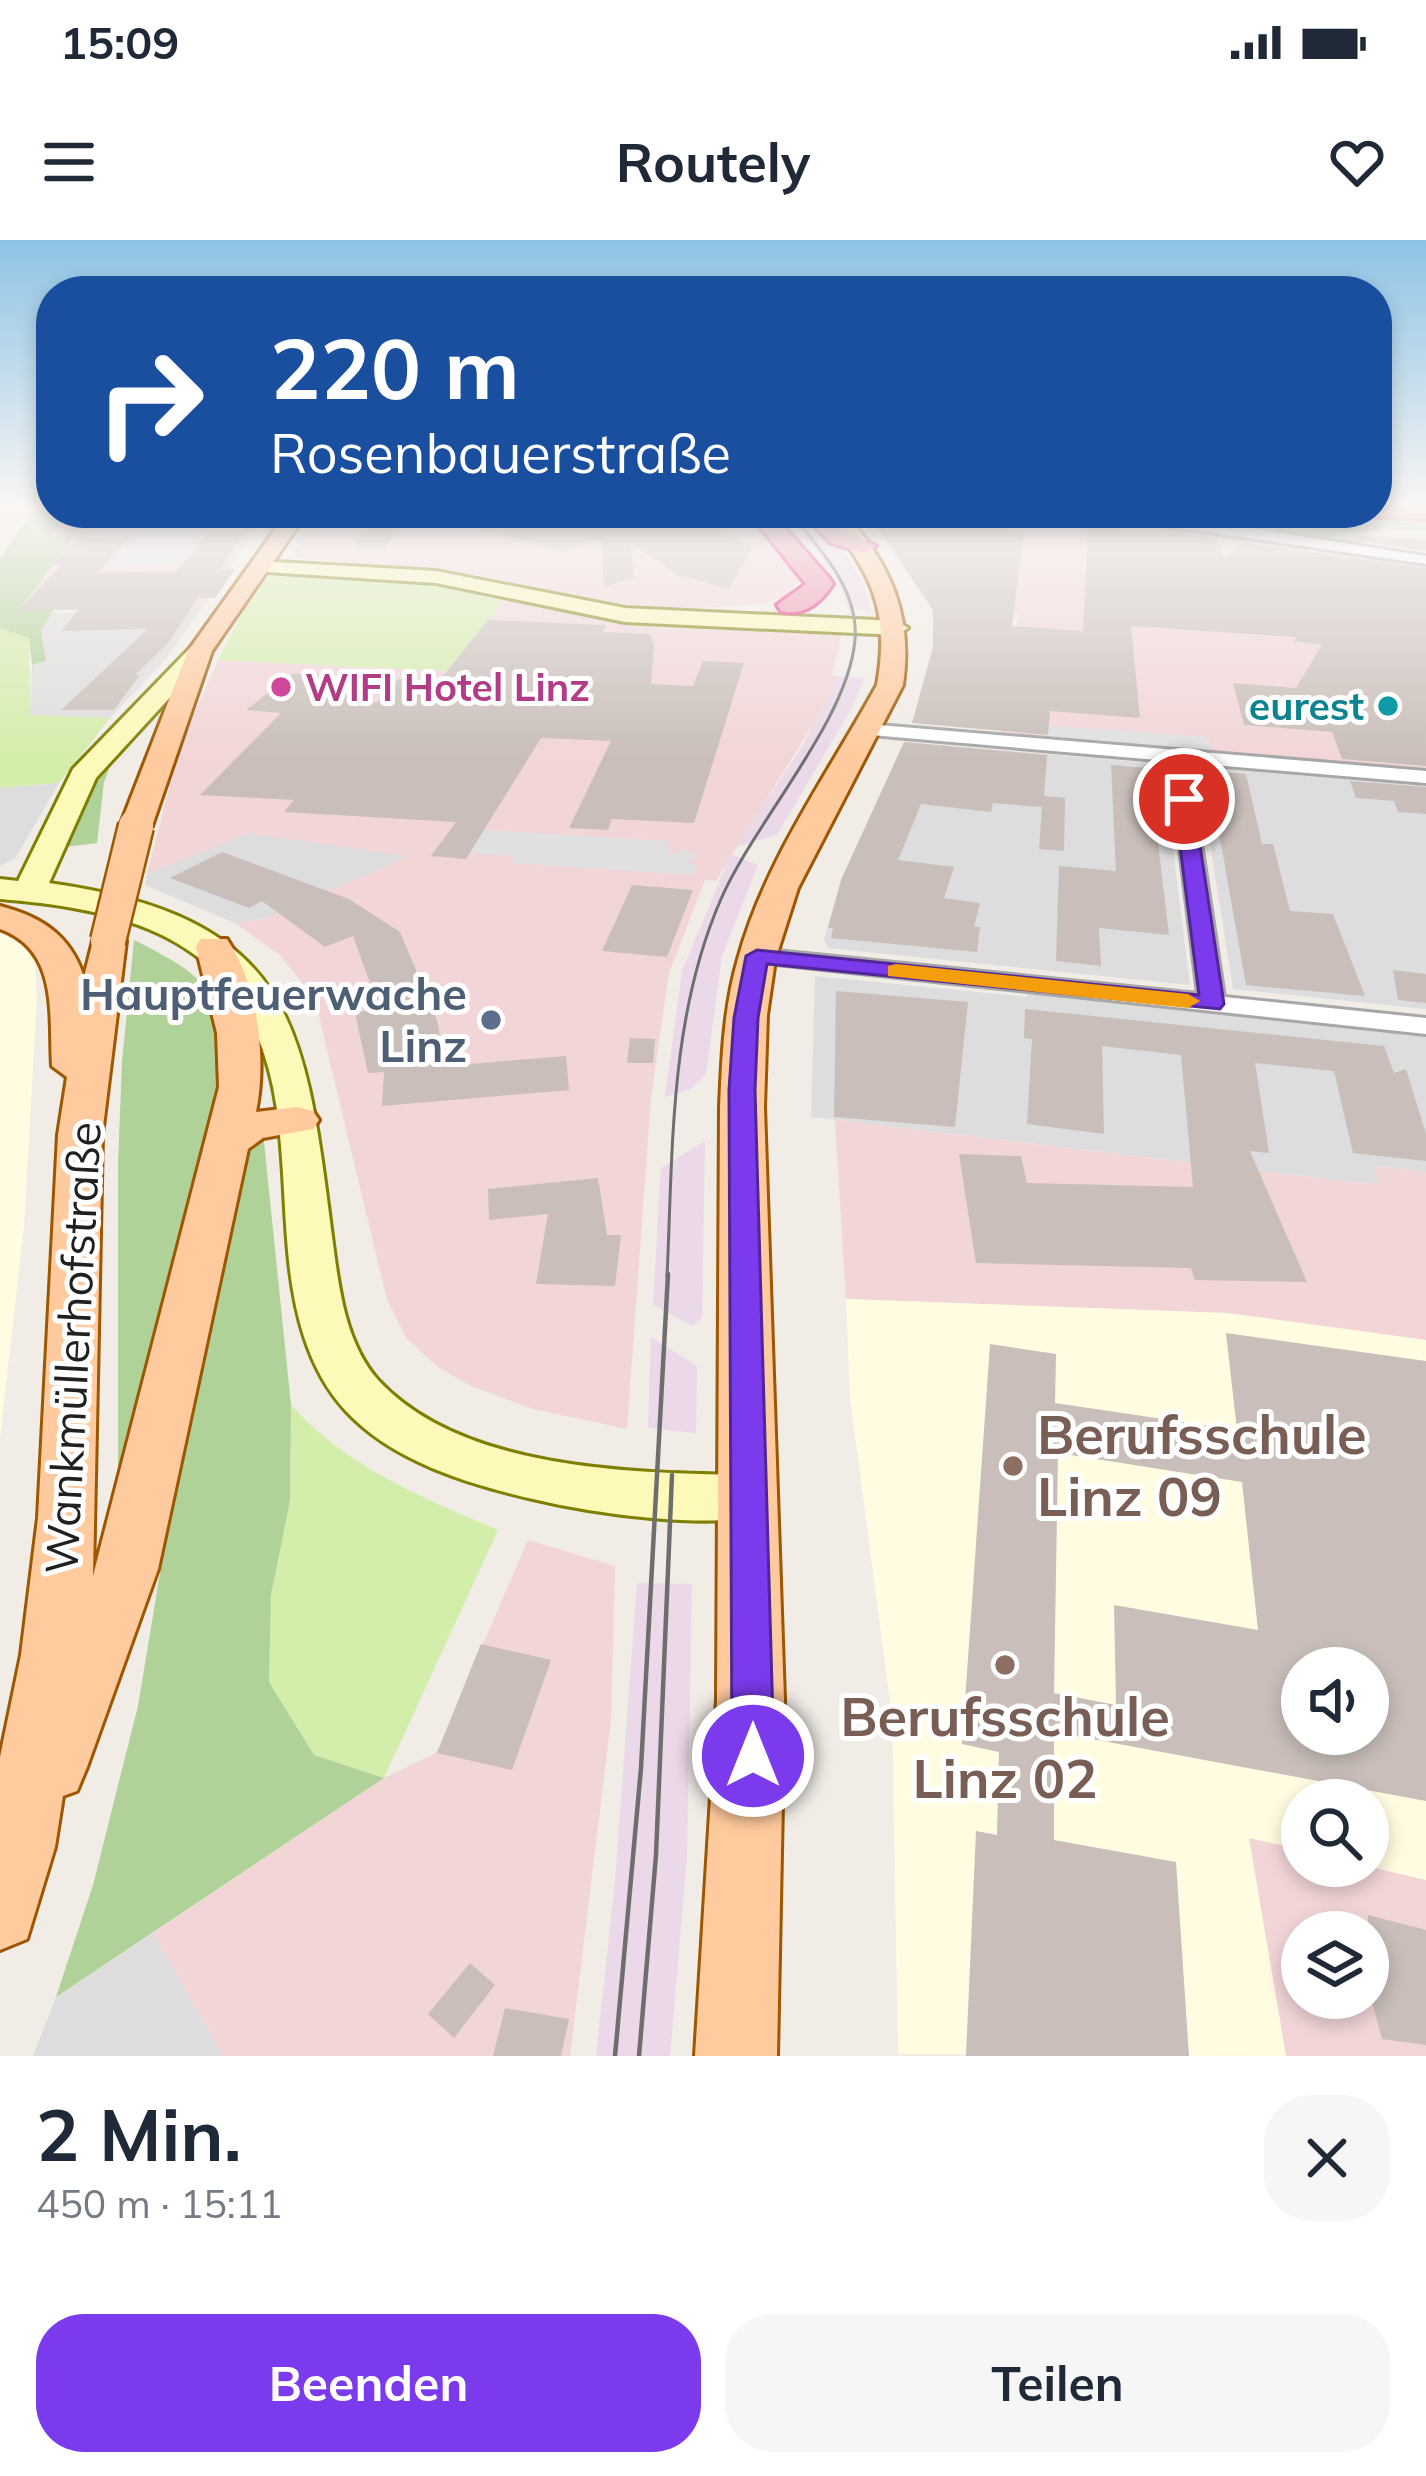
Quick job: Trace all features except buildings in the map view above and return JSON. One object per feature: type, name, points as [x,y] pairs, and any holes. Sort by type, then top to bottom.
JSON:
[{"type":"highway","points":[[790,610],[814,590]]},
{"type":"main road","name":"Wankmüllerhofstraße","points":[[10,899],[83,775],[200,651],[242,590]]},
{"type":"main road","points":[[495,590],[583,609],[669,618],[897,627]]},
{"type":"main road","points":[[736,2056],[750,1884],[753,1735],[742,1090],[746,1018],[757,956],[785,882],[890,685],[897,627],[885,590]]},
{"type":"main road","points":[[669,618],[790,610],[844,614],[897,627]]},
{"type":"main road","points":[[790,610],[823,627]]},
{"type":"main road","name":"Wankmüllerhofstraße","points":[[9,1880],[54,1655],[68,1518],[80,1135],[108,941],[136,826],[200,651]]},
{"type":"main road","points":[[10,899],[148,916],[214,947],[252,984],[292,1084],[316,1295],[330,1343],[350,1380],[373,1407],[458,1452],[541,1479],[608,1493],[748,1497]]},
{"type":"main road","points":[[10,899],[62,958],[80,1135]]},
{"type":"main road","points":[[9,1880],[127,1569],[225,1145],[242,1058],[237,1020],[214,947]]},
{"type":"main road","points":[[225,1145],[250,1126],[297,1120]]},
{"type":"street","points":[[867,730],[1426,777]]},
{"type":"street","points":[[1178,757],[1212,1004]]},
{"type":"street","points":[[757,956],[1426,1026]]},
{"type":"shaded area","points":[[34,590],[214,590],[202,608],[18,611]]},
{"type":"shaded area","points":[[545,590],[791,590],[784,597],[755,605],[669,609]]},
{"type":"shaded area","points":[[841,590],[865,590],[870,611],[848,609]]},
{"type":"shaded area","points":[[919,590],[1426,590],[1426,768],[1001,736],[1018,615],[933,610]]},
{"type":"shaded area","points":[[505,599],[628,623],[842,634],[831,695],[716,881],[705,880],[669,973],[651,1097],[627,1429],[533,1409],[471,1386],[438,1367],[406,1338],[387,1300],[315,1000],[281,956],[235,923],[265,919],[408,856],[249,833],[147,874],[180,746],[218,660],[446,671]]},
{"type":"shaded area","points":[[202,608],[164,661],[110,718],[30,715],[32,665],[46,661],[41,631],[50,613]]},
{"type":"shaded area","points":[[838,676],[864,678],[854,704],[777,835],[736,847],[803,745]]},
{"type":"shaded area","points":[[1044,725],[1209,737],[1211,750],[1043,737]]},
{"type":"shaded area","points":[[905,742],[1162,764],[1190,985],[828,948],[824,939],[842,878]]},
{"type":"shaded area","points":[[1198,767],[1426,786],[1426,1009],[1233,989]]},
{"type":"shaded area","points":[[59,783],[16,857],[0,866],[0,788]]},
{"type":"shaded area","points":[[451,828],[667,841],[669,856],[685,850],[696,856],[687,863],[697,864],[693,875],[511,863],[514,856],[436,851]]},
{"type":"shaded area","points":[[249,832],[411,856],[265,919],[235,923],[145,885],[147,874]]},
{"type":"shaded area","points":[[731,854],[758,865],[722,956],[706,1074],[691,1089],[665,1097],[682,971]]},
{"type":"shaded area","points":[[0,931],[34,953],[37,997],[24,1226],[0,1438]]},
{"type":"shaded area","points":[[815,976],[1027,997],[1029,990],[1426,1032],[1426,1172],[1376,1166],[1379,1185],[811,1117]]},
{"type":"shaded area","points":[[835,1120],[1378,1185],[1375,1166],[1426,1172],[1426,1340],[1227,1313],[846,1299]]},
{"type":"shaded area","points":[[705,1141],[702,1317],[693,1326],[653,1305],[661,1168]]},
{"type":"shaded area","points":[[846,1299],[1227,1313],[1426,1340],[1426,1880],[1389,1871],[1389,1779],[1281,1779],[1281,1845],[1249,1838],[1286,2056],[898,2054],[892,1717],[850,1398]]},
{"type":"shaded area","points":[[651,1337],[697,1366],[696,1433],[648,1428]]},
{"type":"shaded area","points":[[528,1540],[615,1566],[611,1720],[570,2056],[223,2056],[153,1933],[384,1778],[436,1753]]},
{"type":"shaded area","points":[[637,1583],[692,1584],[687,1855],[670,2056],[596,2056],[615,1881]]},
{"type":"shaded area","points":[[1248,1837],[1281,1845],[1281,1887],[1389,1887],[1389,1871],[1426,1880],[1426,2056],[1286,2056]]},
{"type":"shaded area","points":[[153,1933],[223,2056],[33,2056],[56,1997]]},
{"type":"green space","points":[[0,590],[34,590],[19,610],[53,610],[41,631],[46,661],[32,665],[29,638],[0,628]]},
{"type":"green space","points":[[255,590],[453,590],[505,599],[446,671],[218,660]]},
{"type":"green space","points":[[0,628],[29,638],[30,715],[110,718],[59,783],[0,788]]},
{"type":"green space","points":[[120,740],[104,782],[97,843],[58,848],[87,785]]},
{"type":"green space","points":[[134,940],[197,978],[216,1004],[230,1042],[118,1556],[118,1163]]},
{"type":"green space","points":[[263,1132],[291,1405],[290,1501],[271,1595],[269,1682],[314,1755],[384,1778],[56,1997],[93,1885],[138,1706],[192,1380],[243,1144]]},
{"type":"green space","points":[[291,1405],[361,1463],[414,1493],[498,1530],[384,1778],[314,1755],[269,1682],[271,1595],[290,1501]]},
{"type":"tram line","points":[[667,1277],[677,1085],[691,990],[721,899],[818,737],[849,671],[855,621],[845,590]]},
{"type":"tram line","points":[[615,2056],[641,1768],[668,1274]]},
{"type":"tram line","points":[[639,2056],[656,1855],[672,1475]]},
{"type":"slow traffic","points":[[896,971],[1188,1001]]},
{"type":"place","name":"WIFI Hotel Linz","points":[[281,687]]},
{"type":"place","name":"eurest","points":[[1388,706]]},
{"type":"place","name":"Hauptfeuerwache Linz","points":[[491,1020]]},
{"type":"place","name":"Berufsschule Linz 09","points":[[1013,1466]]},
{"type":"place","name":"Berufsschule Linz 02","points":[[1005,1665]]},
{"type":"route","points":[[753,1756],[742,1090],[746,1018],[757,956],[1212,1004],[1184,799]]}]
